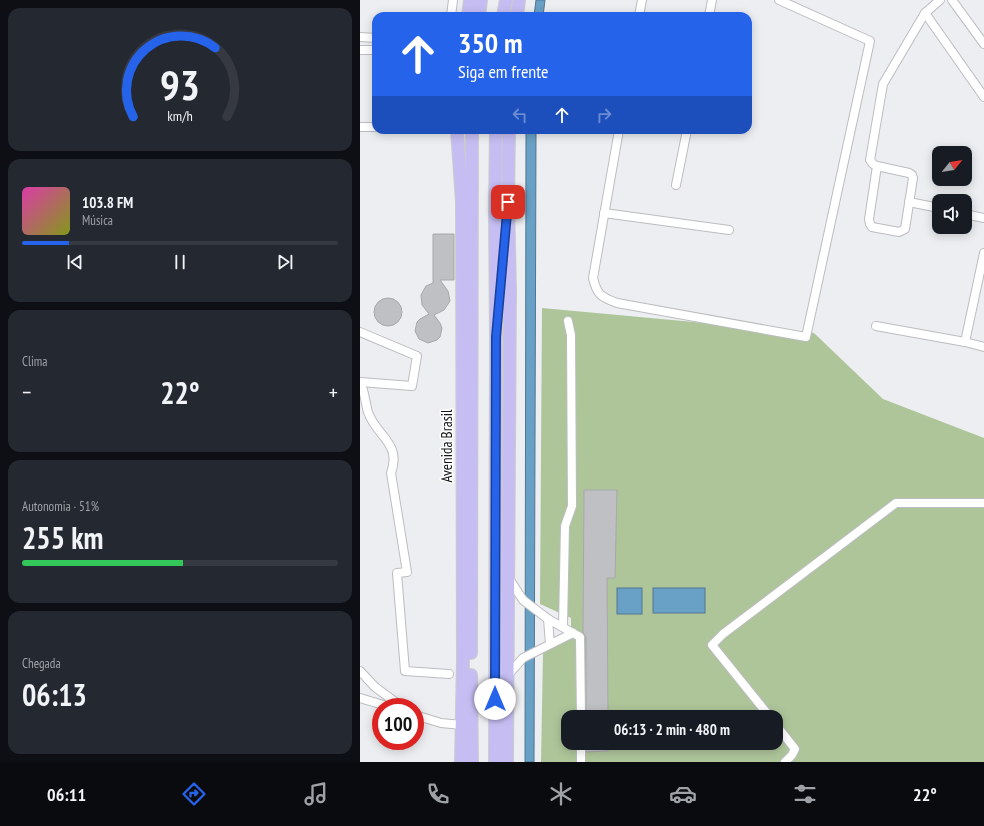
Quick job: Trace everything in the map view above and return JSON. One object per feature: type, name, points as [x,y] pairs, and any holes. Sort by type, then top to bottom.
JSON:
[{"type":"highway","points":[[468,12],[470,0]]},
{"type":"highway","points":[[480,12],[481,0]]},
{"type":"highway","points":[[504,12],[506,0]]},
{"type":"highway","points":[[518,12],[519,0]]},
{"type":"highway","name":"Avenida Brasil","points":[[456,134],[462,202],[461,762]]},
{"type":"highway","points":[[467,134],[468,185],[472,212]]},
{"type":"highway","name":"Avenida Brasil","points":[[472,134],[472,762]]},
{"type":"highway","points":[[495,762],[496,134]]},
{"type":"highway","points":[[507,762],[510,290],[508,202],[509,134]]},
{"type":"highway","points":[[496,337],[508,202]]},
{"type":"street","points":[[452,12],[453,0]]},
{"type":"street","points":[[640,12],[642,0]]},
{"type":"street","points":[[710,12],[712,0]]},
{"type":"street","points":[[618,134],[593,278],[595,288],[602,298],[806,337],[870,41],[779,0]]},
{"type":"street","points":[[877,166],[869,219],[870,224],[872,226],[900,232],[905,229],[913,178],[912,175],[877,166],[870,160],[883,84],[902,49],[926,11],[936,0]]},
{"type":"street","points":[[952,0],[984,44]]},
{"type":"street","points":[[926,11],[984,98]]},
{"type":"street","points":[[360,38],[372,38]]},
{"type":"street","points":[[360,50],[372,50]]},
{"type":"street","points":[[360,127],[372,127]]},
{"type":"street","points":[[676,185],[686,134]]},
{"type":"street","points":[[909,202],[932,207]]},
{"type":"street","points":[[604,213],[729,230]]},
{"type":"street","points":[[972,215],[984,218]]},
{"type":"street","points":[[965,342],[984,253]]},
{"type":"street","points":[[563,627],[565,526],[572,506],[571,335],[568,322]]},
{"type":"street","points":[[876,326],[965,342],[984,347]]},
{"type":"street","points":[[360,332],[417,356],[412,386],[360,382],[363,387],[368,412],[386,439],[395,456],[391,473],[407,572],[397,573],[405,671],[449,674]]},
{"type":"street","points":[[764,710],[712,644],[723,634],[896,504],[984,503]]},
{"type":"street","points":[[507,577],[523,600],[548,619],[580,637],[581,710]]},
{"type":"street","points":[[548,619],[550,644]]},
{"type":"street","points":[[507,676],[523,658],[573,633]]},
{"type":"street","points":[[360,671],[375,687],[390,698]]},
{"type":"street","points":[[360,698],[372,702]]},
{"type":"street","points":[[424,717],[462,725]]},
{"type":"street","points":[[783,734],[795,749],[792,755],[785,762]]},
{"type":"street","points":[[581,750],[581,762]]},
{"type":"green space","points":[[542,308],[814,333],[883,399],[984,438],[984,762],[541,762],[543,653],[571,636],[571,618],[540,604]]},
{"type":"water","points":[[536,0],[545,0],[544,12],[534,12]]},
{"type":"water","points":[[526,134],[536,134],[534,762],[525,762]]},
{"type":"water","points":[[617,588],[642,588],[642,614],[617,614]]},
{"type":"water","points":[[653,588],[705,588],[705,613],[653,613]]},
{"type":"building","points":[[433,234],[454,234],[454,280],[440,280],[448,291],[450,301],[444,310],[434,315],[442,328],[440,337],[437,340],[428,343],[419,339],[415,331],[417,322],[429,314],[422,305],[421,295],[426,286],[433,283]]},
{"type":"building","points":[[388,298],[398,302],[402,312],[398,322],[388,326],[378,322],[374,312],[378,302]]},
{"type":"building","points":[[584,490],[617,490],[615,578],[607,578],[608,710],[586,710],[586,637],[583,632]]},
{"type":"building","points":[[586,750],[608,750],[608,751],[586,752]]},
{"type":"waterway","points":[[360,46],[372,46]]},
{"type":"route","points":[[495,699],[496,337],[508,202]]}]
